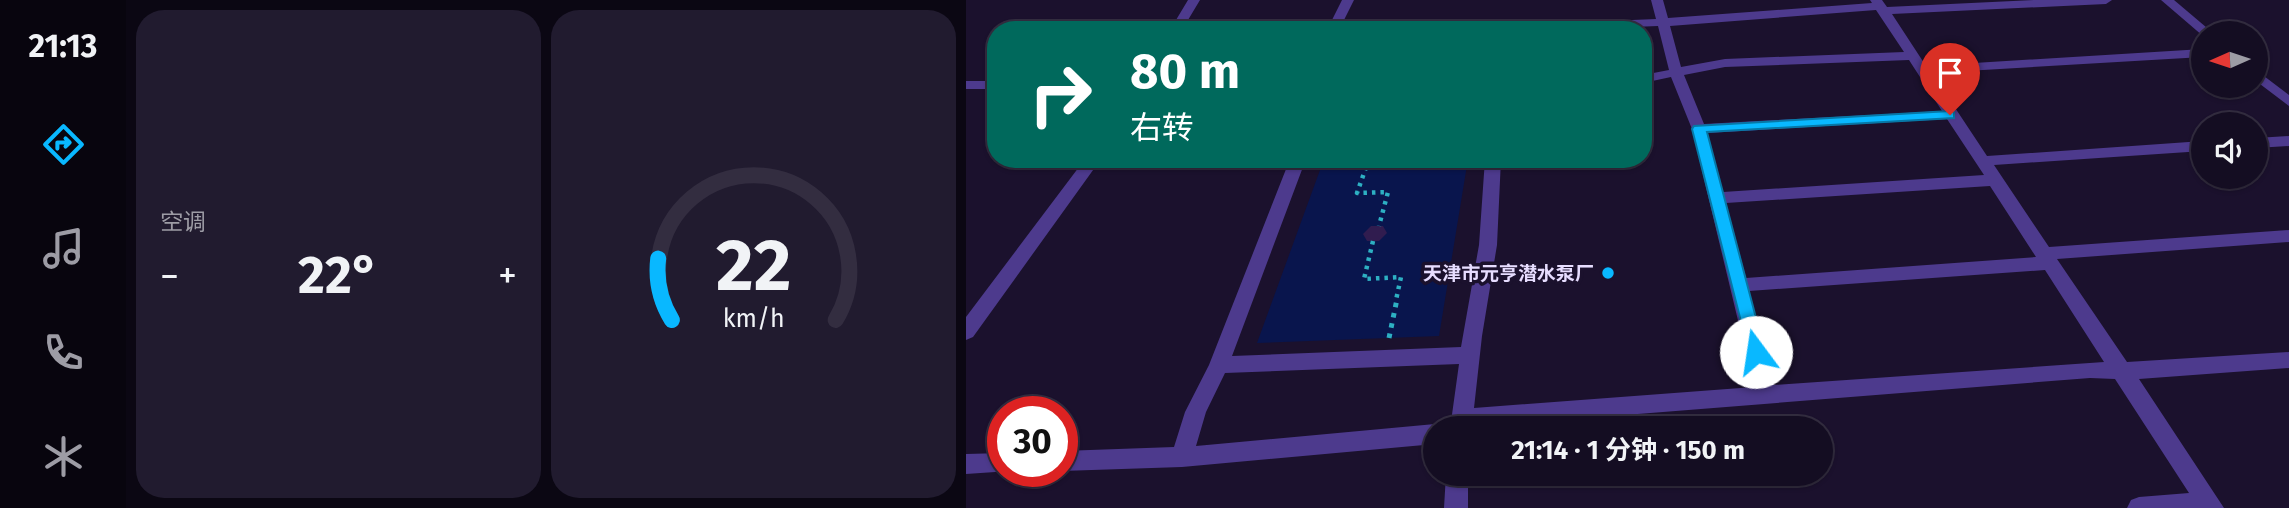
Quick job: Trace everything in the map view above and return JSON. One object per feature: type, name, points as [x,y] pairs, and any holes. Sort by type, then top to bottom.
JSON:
[{"type":"street","points":[[1182,21],[1194,0]]},
{"type":"street","points":[[1338,21],[1348,0]]},
{"type":"street","points":[[1657,0],[1676,72],[1699,129],[1767,396]]},
{"type":"street","points":[[1652,23],[1879,6],[2106,0]]},
{"type":"street","points":[[2167,0],[2192,21]]},
{"type":"street","points":[[1879,6],[2211,505]]},
{"type":"street","points":[[1652,77],[1725,63],[1917,62],[2191,53]]},
{"type":"street","points":[[2268,84],[2289,102]]},
{"type":"street","points":[[966,85],[987,85]]},
{"type":"street","points":[[1699,129],[1950,115]]},
{"type":"street","points":[[2268,142],[2289,141]]},
{"type":"street","points":[[1981,161],[2191,147]]},
{"type":"street","points":[[966,332],[1086,168]]},
{"type":"street","points":[[1182,457],[1196,412],[1219,365],[1295,168]]},
{"type":"street","points":[[1463,416],[1488,245],[1492,168]]},
{"type":"street","points":[[1717,198],[1994,180]]},
{"type":"street","points":[[1739,285],[2289,236]]},
{"type":"street","points":[[1219,365],[1470,355]]},
{"type":"street","points":[[1549,416],[2090,370],[2121,371],[2289,360]]},
{"type":"street","points":[[1078,460],[1182,457],[1423,435]]},
{"type":"street","points":[[966,464],[987,463]]},
{"type":"street","points":[[1456,508],[1457,486]]},
{"type":"street","points":[[2139,508],[2211,505]]},
{"type":"path","points":[[1366,168],[1357,193],[1388,192],[1379,226]]},
{"type":"path","points":[[1373,241],[1364,279],[1401,277],[1388,345]]},
{"type":"shaded area","points":[[1321,168],[1467,168],[1439,336],[1257,343]]},
{"type":"building","points":[[1371,226],[1383,226],[1387,233],[1379,241],[1367,241],[1363,234]]},
{"type":"place","name":"天津市元亨潜水泵厂","points":[[1608,273]]},
{"type":"route","points":[[1756,352],[1699,129],[1950,115]]}]
